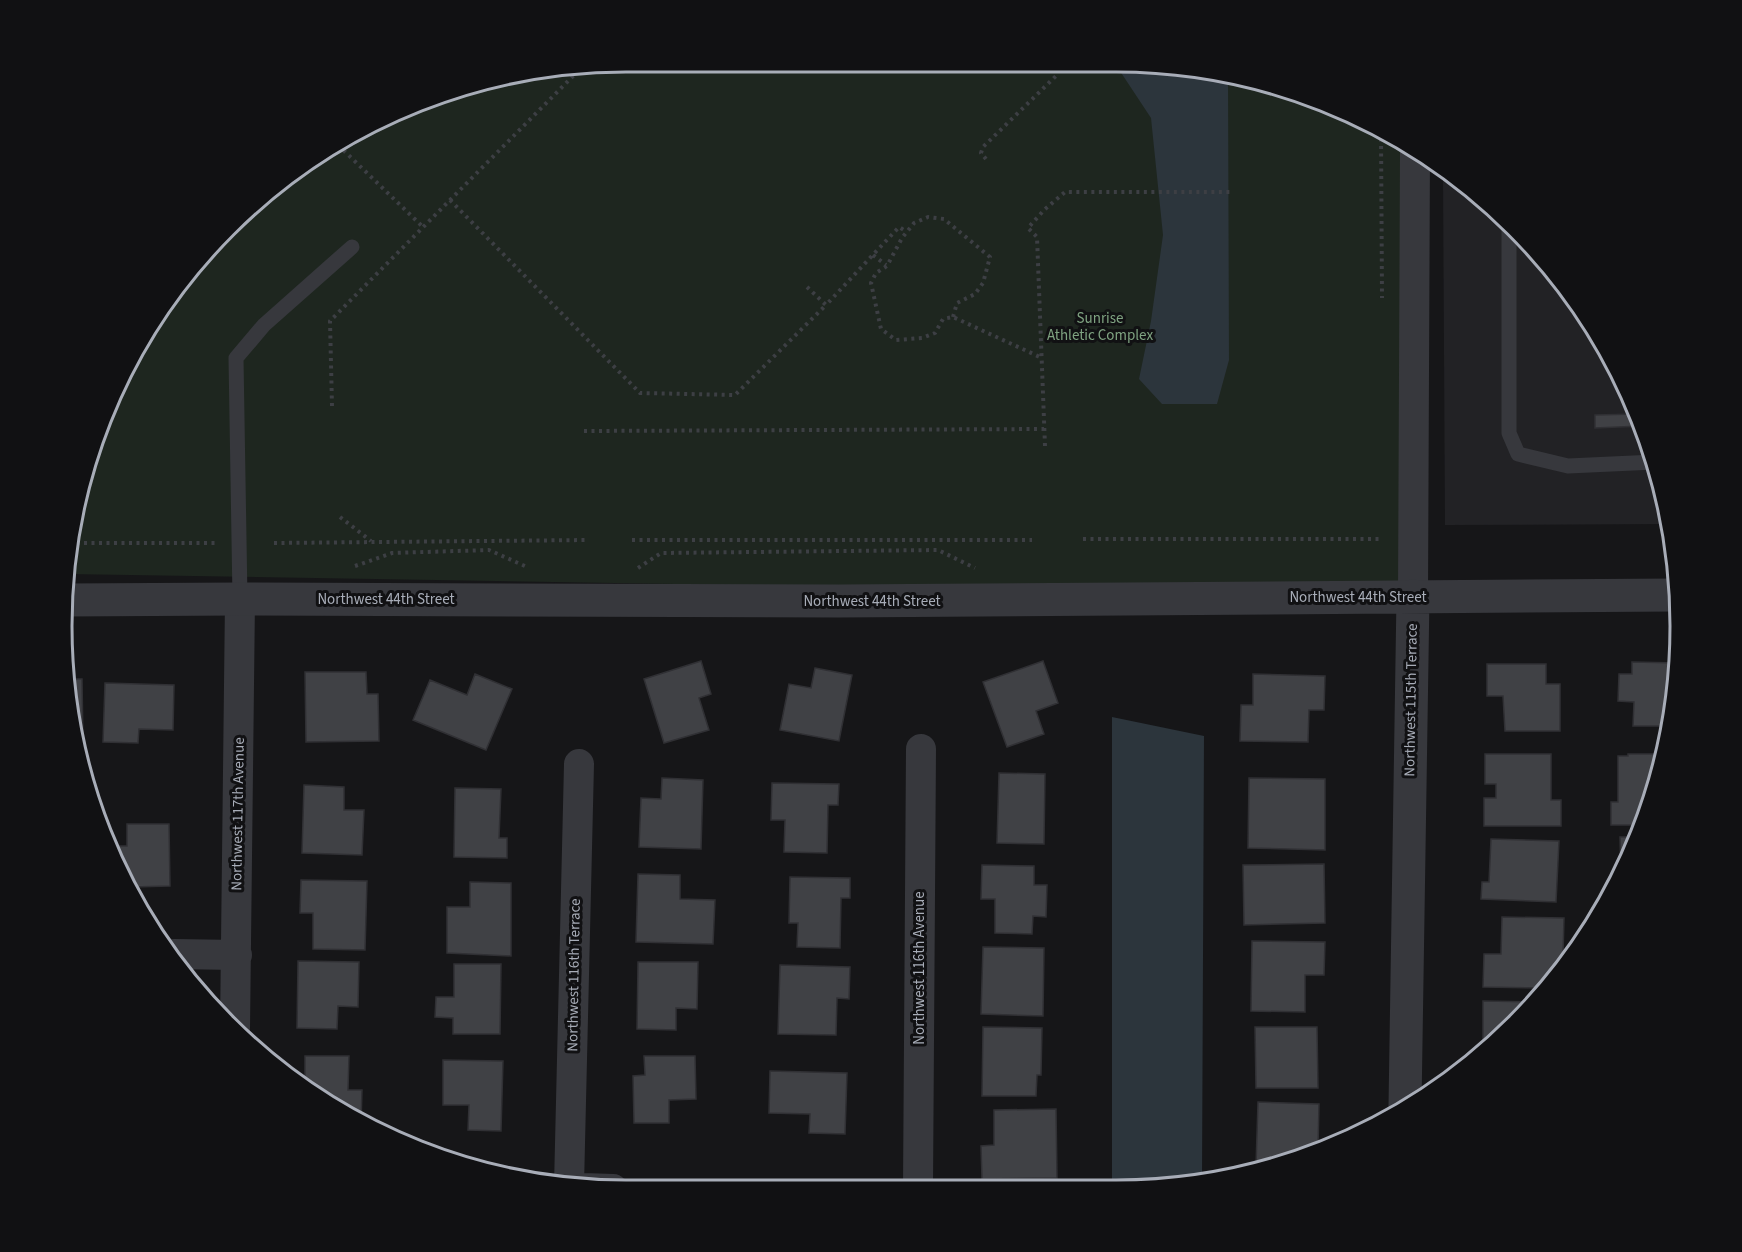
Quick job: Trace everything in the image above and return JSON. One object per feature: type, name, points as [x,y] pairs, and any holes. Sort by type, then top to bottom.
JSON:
[{"type":"street","name":"Northwest 115th Terrace","points":[[1405,1099],[1413,596],[1415,159]]},
{"type":"street","name":"Northwest 44th Street","points":[[73,600],[850,601],[1669,595]]},
{"type":"street","name":"Northwest 117th Avenue","points":[[235,1019],[240,599]]},
{"type":"street","name":"Northwest 116th Avenue","points":[[918,1180],[921,749]]},
{"type":"street","name":"Northwest 116th Terrace","points":[[569,1177],[579,764]]},
{"type":"street","points":[[180,954],[237,955]]},
{"type":"lane","points":[[1509,235],[1509,433],[1518,454],[1568,466],[1645,462]]},
{"type":"lane","points":[[240,599],[236,358],[264,325],[352,247]]},
{"type":"path","points":[[986,159],[981,153],[983,147],[1057,75],[1057,72]]},
{"type":"path","points":[[332,406],[330,321],[574,75]]},
{"type":"path","points":[[343,150],[423,227]]},
{"type":"path","points":[[1045,446],[1037,237],[1028,228],[1065,192],[1233,192]]},
{"type":"path","points":[[450,200],[640,393],[735,395],[826,305],[899,227],[907,232]]},
{"type":"path","points":[[953,317],[957,303],[975,294],[983,283],[990,257],[944,219],[928,217],[914,223],[887,266],[876,273],[871,283],[881,329],[896,340],[922,338],[935,333],[943,319],[953,317],[1042,358]]},
{"type":"path","points":[[873,255],[887,266]]},
{"type":"path","points":[[807,287],[826,305]]},
{"type":"path","points":[[584,431],[1044,429]]},
{"type":"path","points":[[340,517],[372,542]]},
{"type":"path","points":[[1083,539],[1383,539]]},
{"type":"path","points":[[274,543],[588,540]]},
{"type":"path","points":[[632,540],[1032,540]]},
{"type":"path","points":[[79,543],[223,543]]},
{"type":"path","points":[[352,567],[392,553],[489,550],[536,571]]},
{"type":"path","points":[[628,569],[638,568],[661,553],[938,550],[980,570]]},
{"type":"shaded area","points":[[1121,72],[1152,73],[1228,84],[1229,360],[1217,404],[1162,404],[1139,379],[1151,321],[1163,235],[1151,118]]},
{"type":"shaded area","points":[[1443,179],[1508,234],[1556,289],[1577,318],[1613,381],[1628,414],[1641,448],[1660,524],[1445,525]]},
{"type":"shaded area","points":[[1112,717],[1204,736],[1202,1173],[1152,1179],[1112,1180]]},
{"type":"green space","name":"Sunrise Athletic Complex","points":[[1116,72],[1188,77],[1224,83],[1294,101],[1361,129],[1411,157],[1413,596],[75,574],[83,518],[101,448],[129,381],[165,318],[209,261],[261,209],[318,165],[381,129],[448,101],[483,91],[518,83],[590,73]]},
{"type":"building","points":[[1628,414],[1633,426],[1595,428],[1595,415]]},
{"type":"building","points":[[701,661],[711,694],[699,698],[709,730],[664,743],[644,679]]},
{"type":"building","points":[[1043,661],[1058,703],[1036,711],[1044,734],[1007,747],[983,682]]},
{"type":"building","points":[[1632,662],[1669,663],[1660,726],[1633,726],[1634,702],[1618,701],[1619,674],[1632,674]]},
{"type":"building","points":[[1487,664],[1546,664],[1546,684],[1560,684],[1560,731],[1505,731],[1503,696],[1487,696]]},
{"type":"building","points":[[815,668],[852,675],[839,741],[780,730],[789,684],[811,688]]},
{"type":"building","points":[[305,672],[366,672],[367,694],[378,694],[379,741],[306,742]]},
{"type":"building","points":[[475,674],[512,689],[486,750],[413,720],[430,680],[467,695]]},
{"type":"building","points":[[1253,674],[1325,676],[1324,710],[1309,710],[1308,742],[1240,741],[1241,705],[1253,705]]},
{"type":"building","points":[[75,679],[82,679],[83,733]]},
{"type":"building","points":[[105,683],[174,685],[173,730],[139,729],[138,743],[103,742]]},
{"type":"building","points":[[1485,754],[1551,754],[1551,800],[1561,800],[1561,826],[1484,826],[1484,798],[1496,798],[1496,784],[1485,784]]},
{"type":"building","points":[[1628,754],[1654,754],[1633,825],[1611,825],[1611,802],[1618,802],[1618,756],[1628,756]]},
{"type":"building","points":[[999,773],[1045,774],[1044,844],[997,843]]},
{"type":"building","points":[[662,778],[703,780],[701,849],[639,847],[641,798],[661,799]]},
{"type":"building","points":[[1249,778],[1325,779],[1325,850],[1248,848]]},
{"type":"building","points":[[772,783],[839,784],[838,805],[828,805],[827,853],[784,852],[785,820],[771,820]]},
{"type":"building","points":[[304,785],[344,787],[344,810],[364,810],[362,855],[302,853]]},
{"type":"building","points":[[455,788],[501,789],[499,838],[507,838],[507,858],[454,857]]},
{"type":"building","points":[[127,824],[169,824],[170,886],[137,887],[118,846],[127,846]]},
{"type":"building","points":[[1620,837],[1628,837],[1628,838],[1620,855]]},
{"type":"building","points":[[1491,839],[1559,841],[1556,902],[1481,899],[1482,882],[1489,882]]},
{"type":"building","points":[[1324,864],[1325,923],[1244,925],[1243,865]]},
{"type":"building","points":[[982,865],[1034,866],[1034,885],[1047,885],[1046,917],[1033,916],[1032,934],[995,933],[995,899],[981,899]]},
{"type":"building","points":[[638,874],[680,875],[680,899],[715,900],[713,944],[636,942]]},
{"type":"building","points":[[790,877],[850,878],[850,898],[841,898],[840,948],[797,947],[798,923],[789,923]]},
{"type":"building","points":[[301,880],[367,881],[365,950],[313,949],[313,913],[300,913]]},
{"type":"building","points":[[470,882],[511,883],[511,956],[447,953],[447,907],[470,907]]},
{"type":"building","points":[[1502,917],[1564,918],[1563,953],[1536,988],[1483,987],[1484,954],[1501,954]]},
{"type":"building","points":[[1252,941],[1325,942],[1324,975],[1305,975],[1305,1012],[1251,1011]]},
{"type":"building","points":[[983,947],[1044,948],[1043,1016],[981,1014]]},
{"type":"building","points":[[298,961],[359,962],[358,1007],[338,1006],[337,1029],[297,1028]]},
{"type":"building","points":[[638,962],[698,962],[697,1009],[676,1008],[676,1030],[637,1029]]},
{"type":"building","points":[[454,964],[501,964],[500,1034],[453,1034],[453,1018],[435,1017],[436,997],[454,997]]},
{"type":"building","points":[[780,965],[850,967],[849,999],[837,998],[836,1035],[778,1034]]},
{"type":"building","points":[[1483,1001],[1523,1002],[1508,1018],[1483,1041]]},
{"type":"building","points":[[983,1027],[1042,1028],[1041,1075],[1037,1075],[1036,1096],[982,1096]]},
{"type":"building","points":[[1255,1027],[1317,1027],[1318,1088],[1256,1088]]},
{"type":"building","points":[[305,1056],[349,1056],[348,1090],[362,1090],[361,1113],[318,1087],[305,1078]]},
{"type":"building","points":[[644,1056],[695,1056],[696,1099],[669,1100],[669,1123],[634,1123],[633,1076],[645,1075]]},
{"type":"building","points":[[443,1060],[503,1061],[501,1131],[468,1130],[469,1105],[443,1105]]},
{"type":"building","points":[[770,1071],[847,1073],[845,1134],[809,1133],[810,1114],[769,1113]]},
{"type":"building","points":[[1258,1102],[1319,1104],[1318,1142],[1256,1162]]},
{"type":"building","points":[[1056,1109],[1057,1178],[982,1179],[981,1146],[994,1145],[994,1110]]}]
